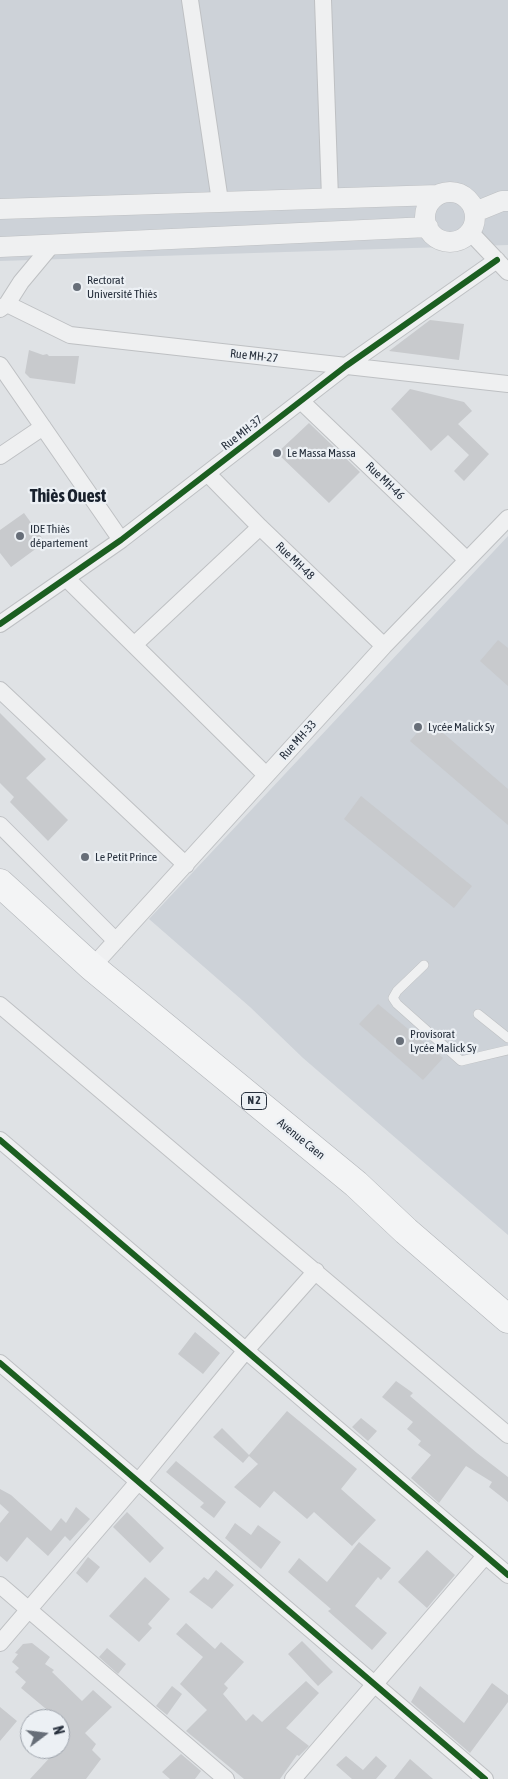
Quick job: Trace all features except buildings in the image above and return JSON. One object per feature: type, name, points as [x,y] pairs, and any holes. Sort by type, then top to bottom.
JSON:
[{"type":"highway","name":"Avenue Caen","points":[[0,883],[92,967],[356,1184],[406,1231],[508,1319]]},
{"type":"street","points":[[190,0],[220,200]]},
{"type":"street","points":[[323,0],[330,198]]},
{"type":"street","points":[[0,208],[438,195],[450,192],[461,194],[470,201],[475,212],[474,223],[470,232],[463,238],[454,242],[444,241],[435,237],[428,227],[425,215],[429,203],[438,195]]},
{"type":"street","points":[[475,212],[508,201]]},
{"type":"street","points":[[0,248],[428,227]]},
{"type":"street","points":[[470,232],[503,266]]},
{"type":"street","points":[[4,306],[51,246]]},
{"type":"street","name":"Rue MH-37","points":[[0,624],[121,540],[302,402],[346,366],[503,266]]},
{"type":"street","name":"Rue MH-27","points":[[4,306],[70,336],[508,384]]},
{"type":"street","points":[[0,366],[121,540]]},
{"type":"street","name":"Rue MH-46","points":[[302,402],[468,560]]},
{"type":"street","points":[[0,456],[43,427]]},
{"type":"street","name":"Rue MH-48","points":[[208,474],[260,527],[384,646]]},
{"type":"street","name":"Rue MH-33","points":[[92,967],[186,866],[384,646],[508,518]]},
{"type":"street","points":[[134,645],[260,527]]},
{"type":"street","points":[[66,578],[266,776]]},
{"type":"street","points":[[0,690],[186,866]]},
{"type":"street","points":[[0,825],[116,941]]},
{"type":"street","points":[[0,1005],[508,1435]]},
{"type":"street","points":[[3,1148],[247,1349],[508,1575]]},
{"type":"street","points":[[0,1643],[138,1482],[247,1349],[316,1271]]},
{"type":"street","points":[[0,1364],[485,1779]]},
{"type":"street","points":[[293,1779],[485,1556]]},
{"type":"street","points":[[0,1585],[226,1779]]},
{"type":"lane","points":[[424,965],[397,990],[393,998],[397,1004],[461,1060],[508,1050]]},
{"type":"lane","points":[[478,1014],[508,1038]]},
{"type":"shaded area","points":[[0,0],[508,0],[508,245],[0,261]]},
{"type":"shaded area","name":"Lycée Malick Sy","points":[[508,536],[508,1235],[303,1058],[250,1007],[149,919]]},
{"type":"cycle path","points":[[0,624],[121,540],[346,366],[497,260]]},
{"type":"cycle path","points":[[0,1140],[508,1575]]},
{"type":"cycle path","points":[[0,1363],[485,1779]]},
{"type":"place","name":"Rectorat Université Thiès","points":[[77,287]]},
{"type":"place","name":"Le Massa Massa","points":[[277,453]]},
{"type":"place","name":"IDE Thiès département","points":[[20,536]]},
{"type":"place","name":"Lycée Malick Sy","points":[[418,727]]},
{"type":"place","name":"Le Petit Prince","points":[[85,857]]},
{"type":"place","name":"Provisorat Lycée Malick Sy","points":[[400,1041]]},
{"type":"district","name":"Thiès Ouest","points":[[68,496]]}]
